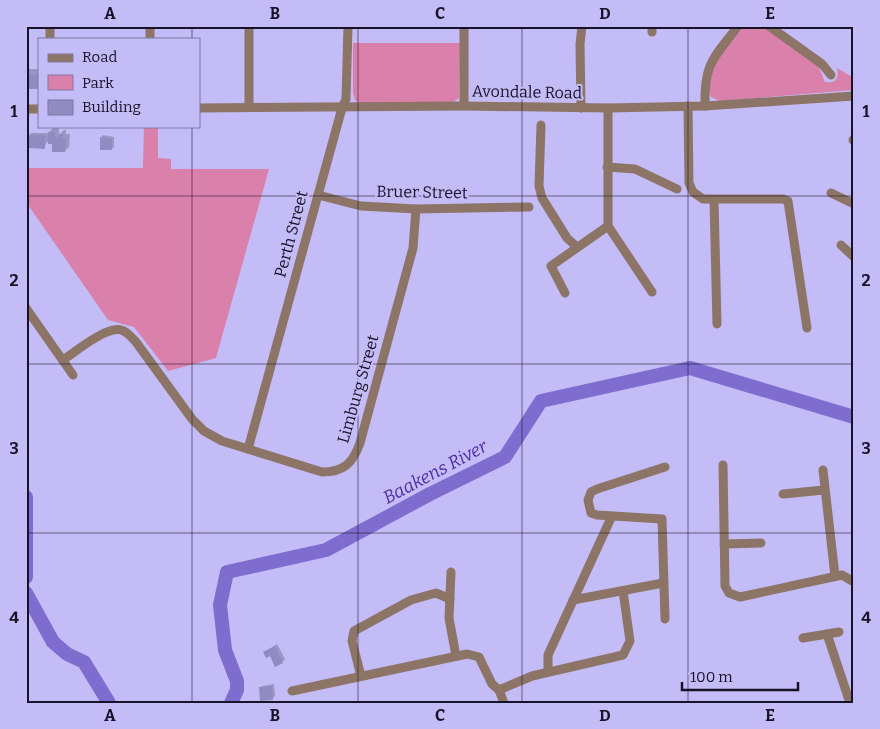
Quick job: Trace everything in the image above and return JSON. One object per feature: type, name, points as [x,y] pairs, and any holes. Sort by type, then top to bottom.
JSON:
[{"type":"street","points":[[249,26],[249,107]]},
{"type":"street","name":"Perth Street","points":[[248,449],[346,99],[348,26]]},
{"type":"street","points":[[464,26],[464,106]]},
{"type":"street","points":[[581,108],[580,44],[582,26]]},
{"type":"street","points":[[705,106],[704,81],[710,63],[738,26]]},
{"type":"street","points":[[770,26],[822,64],[831,75]]},
{"type":"street","name":"Avondale Road","points":[[200,108],[464,106],[608,108],[705,106],[854,96]]},
{"type":"street","points":[[688,106],[689,183],[693,192],[703,199],[783,199],[788,201],[806,328]]},
{"type":"street","points":[[608,108],[608,226],[652,292]]},
{"type":"street","points":[[541,125],[539,186],[542,198],[567,238],[577,247]]},
{"type":"street","points":[[607,167],[635,169],[677,189]]},
{"type":"street","points":[[831,193],[854,204]]},
{"type":"street","name":"Bruer Street","points":[[318,195],[361,206],[416,209],[528,207]]},
{"type":"street","points":[[714,200],[717,324]]},
{"type":"street","name":"Limburg Street","points":[[62,360],[108,331],[119,329],[125,331],[136,342],[198,425],[222,441],[322,472],[339,471],[349,465],[354,459],[360,443],[413,248],[416,209]]},
{"type":"street","points":[[565,293],[551,266],[608,226]]},
{"type":"street","points":[[841,245],[854,257]]},
{"type":"street","points":[[26,308],[73,375]]},
{"type":"street","points":[[723,466],[725,586],[729,594],[735,597],[835,576],[846,576],[854,582]]},
{"type":"street","points":[[665,467],[591,492],[588,500],[591,513],[611,518],[662,519],[664,572],[662,583],[665,619]]},
{"type":"street","points":[[823,470],[835,576]]},
{"type":"street","points":[[783,494],[824,490]]},
{"type":"street","points":[[548,672],[548,655],[611,518]]},
{"type":"street","points":[[724,544],[761,543]]},
{"type":"street","points":[[451,572],[449,627],[456,656]]},
{"type":"street","points":[[573,600],[662,583]]},
{"type":"street","points":[[499,690],[548,672],[618,657],[626,652],[630,634],[623,590]]},
{"type":"street","points":[[360,676],[352,641],[354,631],[411,600],[436,594],[450,599]]},
{"type":"street","points":[[803,638],[839,632]]},
{"type":"street","points":[[827,634],[852,702]]},
{"type":"street","points":[[292,691],[472,654],[479,657],[492,684],[499,690],[504,703]]},
{"type":"green space","points":[[743,26],[763,26],[818,65],[825,82],[836,80],[838,75],[837,68],[854,78],[854,90],[720,101],[711,97],[709,87],[713,68],[724,50]]},
{"type":"green space","points":[[353,43],[460,43],[459,98],[452,103],[359,103],[355,100],[353,93]]},
{"type":"green space","points":[[144,128],[158,128],[158,158],[171,159],[171,169],[269,169],[216,358],[168,371],[134,327],[108,320],[26,202],[26,168],[143,168]]},
{"type":"building","points":[[38,74],[38,89],[26,89],[26,75]]},
{"type":"building","points":[[48,132],[55,132],[55,137],[63,134],[63,138],[66,138],[65,152],[52,152],[52,144],[48,144]]},
{"type":"building","points":[[27,135],[45,135],[45,149],[27,148]]},
{"type":"building","points":[[100,137],[112,139],[112,150],[100,150]]},
{"type":"building","points":[[275,646],[283,663],[275,667],[270,656],[266,658],[263,652]]},
{"type":"building","points":[[272,686],[273,700],[260,701],[259,687]]},
{"type":"waterway","name":"Baakens River","points":[[231,703],[237,690],[237,681],[225,650],[220,605],[227,572],[326,550],[430,494],[505,457],[541,401],[690,368],[854,417]]},
{"type":"waterway","name":"Baakens River","points":[[26,497],[26,577]]},
{"type":"waterway","name":"Baakens River","points":[[26,593],[53,642],[67,654],[84,662],[109,703]]}]
